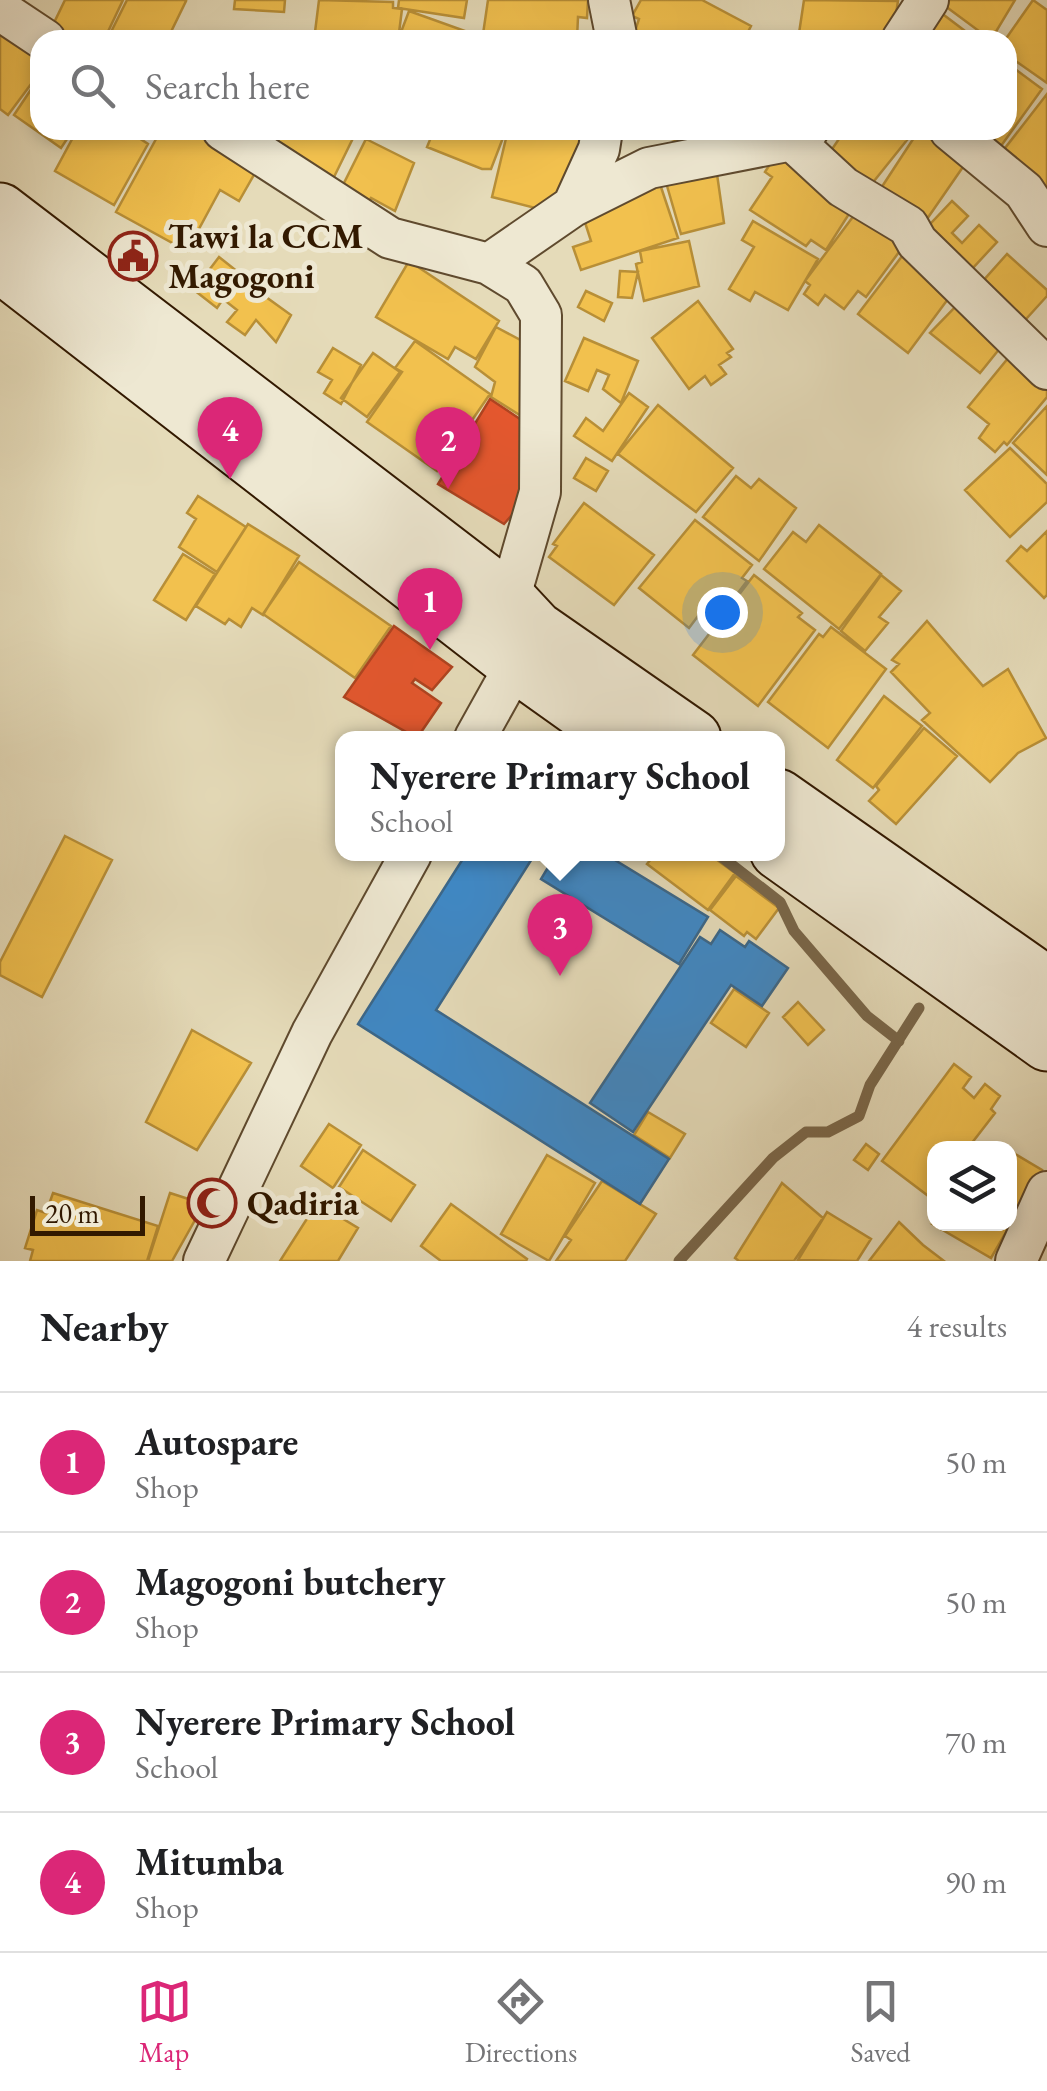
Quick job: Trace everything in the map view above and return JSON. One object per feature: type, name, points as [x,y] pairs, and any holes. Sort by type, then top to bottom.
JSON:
[{"type":"main road","points":[[0,211],[520,631],[613,731]]},
{"type":"main road","points":[[0,264],[520,631],[682,731]]},
{"type":"main road","points":[[785,802],[1047,985]]},
{"type":"main road","points":[[785,856],[1047,1043]]},
{"type":"street","points":[[609,0],[616,30]]},
{"type":"street","points":[[908,30],[928,0]]},
{"type":"street","points":[[0,10],[30,30]]},
{"type":"street","points":[[238,140],[390,238],[488,264],[523,285],[540,315],[540,492],[520,631],[478,731]]},
{"type":"street","points":[[573,206],[598,140]]},
{"type":"street","points":[[488,264],[573,206],[649,168],[777,140]]},
{"type":"street","points":[[804,140],[843,187],[908,226],[917,242],[1047,368]]},
{"type":"street","points":[[962,140],[1024,191],[1047,226]]},
{"type":"street","points":[[204,1261],[312,1033],[408,861]]},
{"type":"street","points":[[1016,1261],[1047,1192]]},
{"type":"building: Homes","points":[[65,0],[123,0],[109,30],[51,29]]},
{"type":"building: Homes","points":[[127,0],[186,1],[172,30],[112,30]]},
{"type":"building: Homes","points":[[235,0],[285,0],[284,12],[234,9]]},
{"type":"building: Homes","points":[[319,0],[393,2],[393,8],[402,9],[399,30],[315,30]]},
{"type":"building: Homes","points":[[399,0],[467,0],[464,18],[398,8]]},
{"type":"building: Homes","points":[[488,0],[588,0],[587,18],[578,17],[577,30],[484,30]]},
{"type":"building: Homes","points":[[641,0],[702,0],[751,26],[749,30],[635,30],[639,19],[632,16]]},
{"type":"building: Homes","points":[[804,0],[898,1],[893,30],[800,30]]},
{"type":"building: Homes","points":[[937,0],[1015,0],[997,30],[978,30]]},
{"type":"building: Homes","points":[[1033,0],[1047,10],[1047,83],[1017,62],[1017,30],[1012,30]]},
{"type":"building: Homes","points":[[932,6],[964,30],[914,30]]},
{"type":"building: Homes","points":[[409,11],[462,30],[402,30]]},
{"type":"building: Homes","points":[[0,32],[30,54],[30,85],[8,115],[0,109]]},
{"type":"building: Homes","points":[[1017,70],[1042,89],[1017,124]]},
{"type":"building: Homes","points":[[30,91],[30,126],[14,115]]},
{"type":"building: Homes","points":[[1047,94],[1047,192],[995,161],[1011,140],[1017,140],[1017,133]]},
{"type":"building: Homes","points":[[50,140],[66,140],[61,148]]},
{"type":"building: Homes","points":[[72,140],[142,140],[148,144],[114,205],[55,171]]},
{"type":"building: Homes","points":[[156,140],[217,140],[259,166],[239,201],[220,190],[187,251],[116,212]]},
{"type":"building: Homes","points":[[268,140],[352,140],[333,179]]},
{"type":"building: Homes","points":[[366,140],[414,163],[395,211],[371,198],[363,212],[336,199]]},
{"type":"building: Homes","points":[[430,140],[502,140],[491,169],[427,147]]},
{"type":"building: Homes","points":[[506,140],[586,140],[551,212],[492,197]]},
{"type":"building: Homes","points":[[675,140],[707,140],[695,146]]},
{"type":"building: Homes","points":[[838,140],[907,140],[862,196],[822,164]]},
{"type":"building: Homes","points":[[912,140],[958,140],[974,151],[918,232],[872,202]]},
{"type":"building: Homes","points":[[970,140],[1005,140],[993,157]]},
{"type":"building: Homes","points":[[777,153],[856,203],[826,250],[811,240],[806,246],[750,210],[772,177],[765,172]]},
{"type":"building: Homes","points":[[716,167],[724,223],[681,234],[665,179]]},
{"type":"building: Homes","points":[[659,181],[678,238],[581,270],[573,247],[591,241],[580,207]]},
{"type":"building: Homes","points":[[952,201],[968,216],[952,233],[962,243],[979,225],[997,242],[960,282],[916,239]]},
{"type":"building: Homes","points":[[864,202],[910,237],[866,297],[858,291],[844,309],[825,295],[818,305],[804,294],[810,285],[805,281]]},
{"type":"building: Homes","points":[[753,221],[818,259],[788,310],[755,292],[750,301],[729,289],[754,247],[742,240]]},
{"type":"building: Homes","points":[[689,241],[699,286],[644,301],[636,264],[642,262],[640,251]]},
{"type":"building: Homes","points":[[909,247],[947,276],[937,290],[948,299],[908,353],[858,314]]},
{"type":"building: Homes","points":[[1007,254],[1047,290],[1047,296],[1017,329],[974,291]]},
{"type":"building: Homes","points":[[219,257],[243,276],[241,279],[291,315],[276,342],[256,320],[245,335],[227,322],[237,310],[223,299],[217,308],[194,290]]},
{"type":"building: Homes","points":[[409,261],[499,321],[476,359],[455,347],[448,359],[376,317]]},
{"type":"building: Homes","points":[[620,271],[638,272],[632,298],[618,297]]},
{"type":"building: Homes","points":[[586,291],[612,303],[604,321],[578,307]]},
{"type":"building: Homes","points":[[963,299],[1009,337],[980,373],[930,333]]},
{"type":"building: Homes","points":[[698,301],[733,349],[727,353],[731,357],[719,365],[726,374],[711,385],[705,376],[689,389],[652,338]]},
{"type":"building: Homes","points":[[496,327],[526,343],[526,419],[491,397],[495,382],[475,367]]},
{"type":"building: Homes","points":[[584,338],[638,361],[621,403],[603,389],[609,375],[597,370],[588,391],[565,381]]},
{"type":"building: Homes","points":[[415,341],[490,394],[437,471],[367,422],[402,372],[395,368]]},
{"type":"building: Homes","points":[[1018,346],[1047,371],[1047,397],[1007,445],[1004,442],[995,452],[979,438],[989,424],[968,407]]},
{"type":"building: Homes","points":[[333,348],[361,365],[341,404],[324,393],[332,380],[318,372]]},
{"type":"building: Homes","points":[[373,353],[400,372],[367,417],[341,398]]},
{"type":"building: Homes","points":[[629,393],[648,407],[612,461],[574,436],[586,418],[603,431]]},
{"type":"building: Homes","points":[[658,405],[733,468],[696,512],[618,454]]},
{"type":"building: Homes","points":[[1047,406],[1047,475],[1013,443]]},
{"type":"building: Homes","points":[[1010,448],[1047,484],[1047,502],[1010,537],[965,490]]},
{"type":"building: Homes","points":[[586,458],[608,471],[596,491],[574,478]]},
{"type":"building: Homes","points":[[736,476],[751,488],[759,479],[796,508],[759,561],[703,517]]},
{"type":"building: Homes","points":[[198,496],[246,527],[217,572],[179,547],[196,519],[187,513]]},
{"type":"building: Homes","points":[[584,503],[654,555],[614,605],[549,557],[557,546],[553,544]]},
{"type":"building: Homes","points":[[695,520],[752,565],[742,578],[747,581],[718,619],[704,608],[689,628],[639,588]]},
{"type":"building: Homes","points":[[248,524],[299,556],[263,615],[252,608],[241,627],[229,619],[225,624],[196,606]]},
{"type":"building: Homes","points":[[819,525],[881,574],[839,629],[764,569],[793,532],[806,542]]},
{"type":"building: Homes","points":[[1047,531],[1044,598],[1007,561],[1021,546],[1027,551]]},
{"type":"building: Homes","points":[[183,554],[215,574],[186,620],[154,600]]},
{"type":"building: Homes","points":[[299,562],[391,626],[355,678],[263,614]]},
{"type":"building: Homes","points":[[754,575],[802,613],[798,617],[815,630],[758,706],[693,655]]},
{"type":"building: Homes","points":[[881,575],[901,591],[879,617],[888,623],[865,651],[841,631]]},
{"type":"building: Homes","points":[[927,621],[983,686],[1008,669],[1046,738],[1018,753],[990,782],[922,720],[930,713],[891,672],[899,664],[892,660]]},
{"type":"building: Homes","points":[[831,627],[886,669],[828,748],[768,702],[819,634],[823,637]]},
{"type":"building: Homes","points":[[884,696],[922,726],[873,788],[837,760]]},
{"type":"building: Homes","points":[[924,728],[957,756],[896,824],[869,801],[879,790],[876,786]]},
{"type":"building: Homes","points":[[65,836],[112,860],[42,997],[0,975],[0,962]]},
{"type":"building: Homes","points":[[719,861],[735,873],[708,910],[647,864]]},
{"type":"building: Homes","points":[[736,876],[779,908],[756,939],[747,932],[744,936],[710,910]]},
{"type":"building: Homes","points":[[734,989],[769,1013],[746,1047],[711,1023]]},
{"type":"building: Homes","points":[[798,1002],[824,1030],[808,1045],[783,1017]]},
{"type":"building: Homes","points":[[192,1030],[251,1063],[197,1150],[146,1122]]},
{"type":"building: Homes","points":[[954,1064],[971,1077],[963,1088],[974,1098],[985,1084],[1000,1096],[991,1109],[995,1113],[973,1141],[927,1141],[927,1195],[882,1161]]},
{"type":"building: Homes","points":[[648,1112],[685,1134],[670,1158],[634,1135]]},
{"type":"building: Homes","points":[[329,1124],[361,1145],[333,1188],[301,1166]]},
{"type":"building: Homes","points":[[866,1144],[879,1154],[868,1170],[854,1160]]},
{"type":"building: Homes","points":[[363,1150],[415,1185],[391,1221],[339,1187]]},
{"type":"building: Homes","points":[[547,1155],[595,1183],[549,1261],[501,1234]]},
{"type":"building: Homes","points":[[1017,1155],[1042,1170],[1017,1213]]},
{"type":"building: Homes","points":[[602,1181],[656,1214],[625,1261],[556,1261],[571,1240],[565,1236]]},
{"type":"building: Homes","points":[[782,1183],[823,1218],[794,1261],[739,1261],[735,1258]]},
{"type":"building: Homes","points":[[53,1193],[158,1226],[147,1261],[30,1261],[33,1250],[25,1248],[37,1210],[46,1213]]},
{"type":"building: Homes","points":[[170,1193],[204,1204],[172,1261],[148,1261]]},
{"type":"building: Homes","points":[[271,1195],[283,1202],[274,1218],[262,1212]]},
{"type":"building: Homes","points":[[317,1203],[358,1228],[338,1261],[280,1261]]},
{"type":"building: Homes","points":[[451,1204],[526,1261],[441,1261],[421,1246]]},
{"type":"building: Homes","points":[[827,1212],[871,1239],[857,1261],[798,1260]]},
{"type":"building: Homes","points":[[899,1222],[923,1245],[944,1261],[869,1261]]},
{"type":"building: Homes","points":[[944,1231],[1007,1231],[991,1258]]},
{"type":"building: Shops","points":[[490,399],[532,427],[518,508],[504,524],[438,484]]},
{"type":"building: Shops","points":[[394,626],[452,667],[432,690],[415,679],[412,683],[441,703],[422,731],[405,731],[344,697]]},
{"type":"building: Schools","points":[[462,861],[531,861],[436,1010],[669,1159],[640,1204],[358,1024]]},
{"type":"building: Schools","points":[[552,861],[616,861],[708,917],[679,964],[541,879]]},
{"type":"building: Schools","points":[[720,930],[745,947],[749,941],[788,968],[762,1006],[731,985],[633,1132],[590,1103],[700,937],[711,944]]},
{"type":"waterway","points":[[727,861],[780,902],[794,931],[867,1016],[899,1041]]},
{"type":"waterway","points":[[679,1261],[773,1158],[806,1132],[828,1132],[859,1116],[870,1085],[919,1008]]},
{"type":"place","name":"Tawi la CCM Magogoni","points":[[133,256]]},
{"type":"place","name":"Mitumba","points":[[230,479]]},
{"type":"place","name":"Magogoni butchery","points":[[448,489]]},
{"type":"place","name":"Autospare","points":[[430,650]]},
{"type":"place","name":"Nyerere Primary School","points":[[560,976]]},
{"type":"place","name":"Qadiria","points":[[212,1203]]}]
